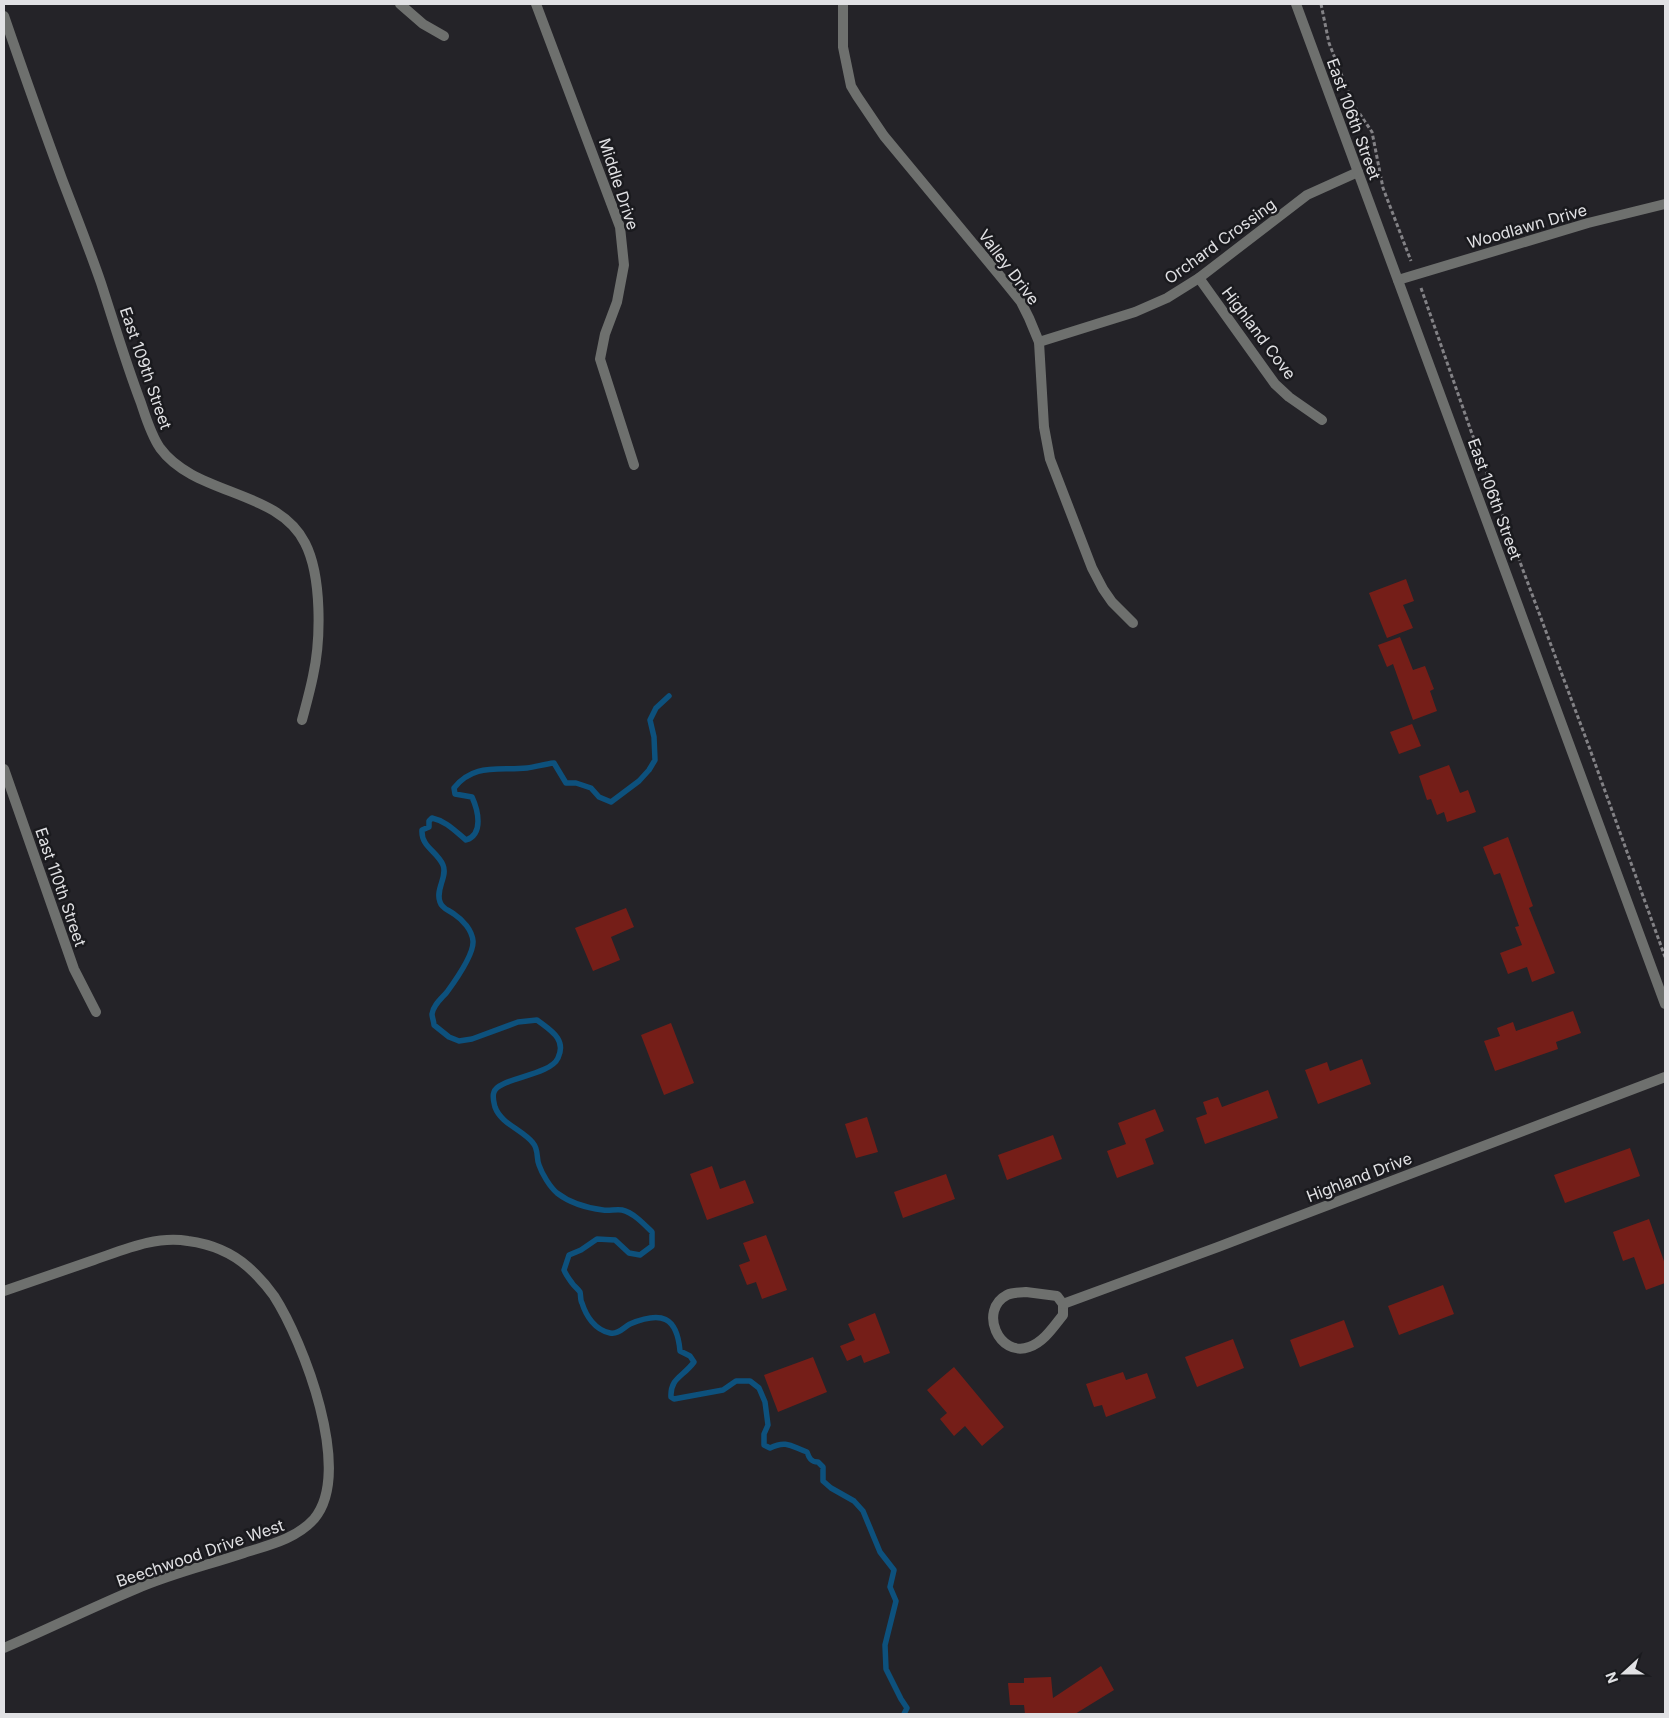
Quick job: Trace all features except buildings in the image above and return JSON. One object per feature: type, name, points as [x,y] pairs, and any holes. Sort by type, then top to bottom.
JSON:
[{"type":"street","points":[[400,4],[423,24],[444,36]]},
{"type":"street","name":"Middle Drive","points":[[536,4],[620,227],[624,265],[617,302],[606,334],[600,360],[634,465]]},
{"type":"street","name":"Valley Drive","points":[[843,4],[843,47],[851,86],[884,136],[1021,302],[1029,318],[1039,342],[1044,427],[1050,459],[1096,575],[1112,602],[1133,623]]},
{"type":"street","name":"East 106th Street","points":[[1296,4],[1665,1004]]},
{"type":"street","name":"East 109th Street","points":[[4,16],[100,279],[136,390],[159,448],[170,460],[188,473],[279,514],[297,530],[306,543],[315,569],[319,617],[314,675],[302,720]]},
{"type":"street","name":"Orchard Crossing","points":[[1039,342],[1152,305],[1183,289],[1307,195],[1358,172]]},
{"type":"street","name":"Woodlawn Drive","points":[[1398,280],[1588,223],[1665,204]]},
{"type":"street","name":"Highland Cove","points":[[1199,278],[1275,384],[1288,397],[1322,420]]},
{"type":"street","name":"East 110th Street","points":[[4,769],[74,969],[96,1012]]},
{"type":"street","name":"Highland Drive","points":[[1063,1304],[1665,1077]]},
{"type":"street","name":"Beechwood Drive West","points":[[4,1291],[137,1245],[170,1240],[187,1240],[213,1246],[231,1254],[248,1267],[274,1296],[294,1334],[310,1376],[327,1432],[329,1450],[329,1485],[322,1505],[314,1518],[295,1535],[137,1588],[4,1648]]},
{"type":"street","points":[[1038,1292],[1057,1296],[1063,1304],[1063,1315],[1042,1339],[1030,1347],[1014,1348],[1002,1342],[992,1320],[997,1304],[1014,1293],[1038,1292]]},
{"type":"path","points":[[1321,4],[1329,42],[1353,104],[1372,132],[1383,188],[1665,957]]},
{"type":"waterway","points":[[669,696],[656,708],[650,720],[654,737],[655,760],[639,781],[611,802],[599,797],[591,788],[576,783],[566,783],[554,763],[527,768],[478,771],[462,780],[454,788],[455,794],[472,797],[474,802],[478,821],[472,837],[466,840],[446,824],[432,818],[429,821],[429,827],[422,830],[424,841],[443,865],[444,874],[439,892],[441,904],[464,922],[471,933],[473,941],[470,953],[463,967],[434,1008],[432,1014],[434,1025],[449,1037],[459,1041],[472,1039],[518,1022],[537,1020],[547,1027],[559,1040],[560,1051],[558,1058],[553,1064],[545,1069],[498,1087],[493,1094],[495,1107],[502,1118],[533,1143],[542,1172],[557,1193],[567,1200],[585,1206],[603,1210],[626,1211],[652,1232],[652,1246],[640,1255],[629,1253],[615,1240],[597,1239],[581,1250],[569,1255],[564,1270],[566,1274],[580,1292],[581,1302],[586,1313],[600,1329],[616,1333],[630,1324],[650,1318],[659,1318],[671,1324],[675,1330],[680,1351],[690,1356],[694,1362],[675,1382],[671,1391],[671,1397],[674,1399],[723,1390],[736,1381],[750,1381],[759,1388],[765,1402],[768,1425],[764,1434],[764,1445],[770,1448],[785,1444],[807,1452],[811,1459],[823,1467],[823,1481],[831,1488],[854,1501],[863,1511],[880,1552],[894,1570],[890,1587],[896,1601],[885,1645],[886,1669],[907,1708],[904,1714]]}]
